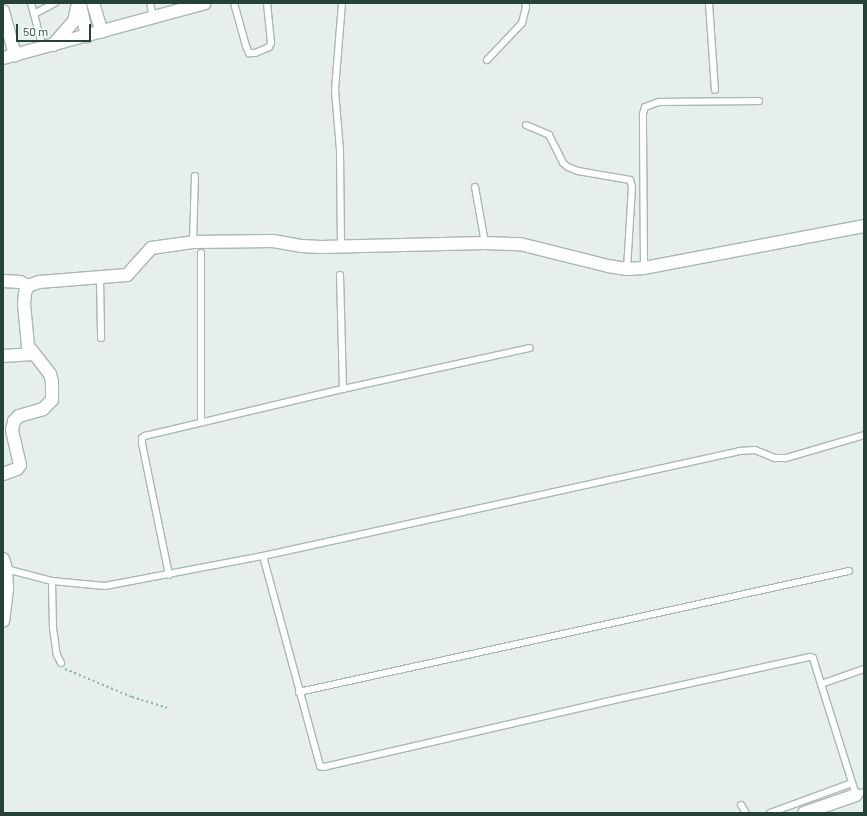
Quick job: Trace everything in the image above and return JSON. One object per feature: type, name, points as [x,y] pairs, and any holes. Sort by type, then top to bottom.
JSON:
[{"type":"street","points":[[79,3],[87,36]]},
{"type":"street","points":[[47,47],[74,21],[79,3]]},
{"type":"street","points":[[93,3],[102,32]]},
{"type":"street","points":[[3,11],[9,57],[102,32],[153,17],[186,5],[205,3]]},
{"type":"street","points":[[3,281],[20,282],[28,286],[39,282],[127,275],[151,248],[193,242],[274,241],[301,246],[341,248],[485,243],[520,244],[608,266],[628,269],[644,268],[864,226]]},
{"type":"street","points":[[3,474],[17,470],[20,465],[12,430],[14,421],[19,416],[43,408],[52,400],[52,382],[50,374],[43,363],[33,354],[28,346],[25,293],[28,286]]},
{"type":"street","points":[[3,356],[33,354]]},
{"type":"street","points":[[3,621],[7,589],[4,565]]},
{"type":"street","points":[[804,813],[857,790]]},
{"type":"lane","points":[[31,3],[47,47]]},
{"type":"lane","points":[[34,14],[55,3]]},
{"type":"lane","points":[[150,3],[153,17]]},
{"type":"lane","points":[[234,3],[246,46],[249,53],[255,53],[269,47],[271,43],[267,3]]},
{"type":"lane","points":[[341,248],[340,150],[335,90],[342,3]]},
{"type":"lane","points":[[487,60],[522,23],[526,7],[525,3]]},
{"type":"lane","points":[[709,3],[715,90]]},
{"type":"lane","points":[[644,268],[643,114],[645,107],[659,102],[759,101]]},
{"type":"lane","points":[[526,125],[549,135],[563,163],[568,167],[578,171],[630,180],[632,187],[628,269]]},
{"type":"lane","points":[[193,242],[195,176]]},
{"type":"lane","points":[[475,187],[485,243]]},
{"type":"lane","points":[[201,253],[201,422]]},
{"type":"lane","points":[[340,275],[343,389]]},
{"type":"lane","points":[[100,278],[101,338]]},
{"type":"lane","points":[[169,575],[142,438],[201,422],[343,389],[530,348]]},
{"type":"lane","points":[[4,565],[52,581],[105,586],[264,556],[739,451],[756,450],[775,458],[786,458],[864,435]]},
{"type":"lane","points":[[264,556],[299,692],[320,766],[324,767],[810,657],[812,658],[857,790],[770,813]]},
{"type":"lane","points":[[299,692],[849,571]]},
{"type":"lane","points":[[52,581],[53,628],[57,655],[61,663]]},
{"type":"lane","points":[[821,684],[864,669]]},
{"type":"lane","points":[[741,805],[746,813]]},
{"type":"path","points":[[61,663],[67,671],[132,697],[168,708]]}]
